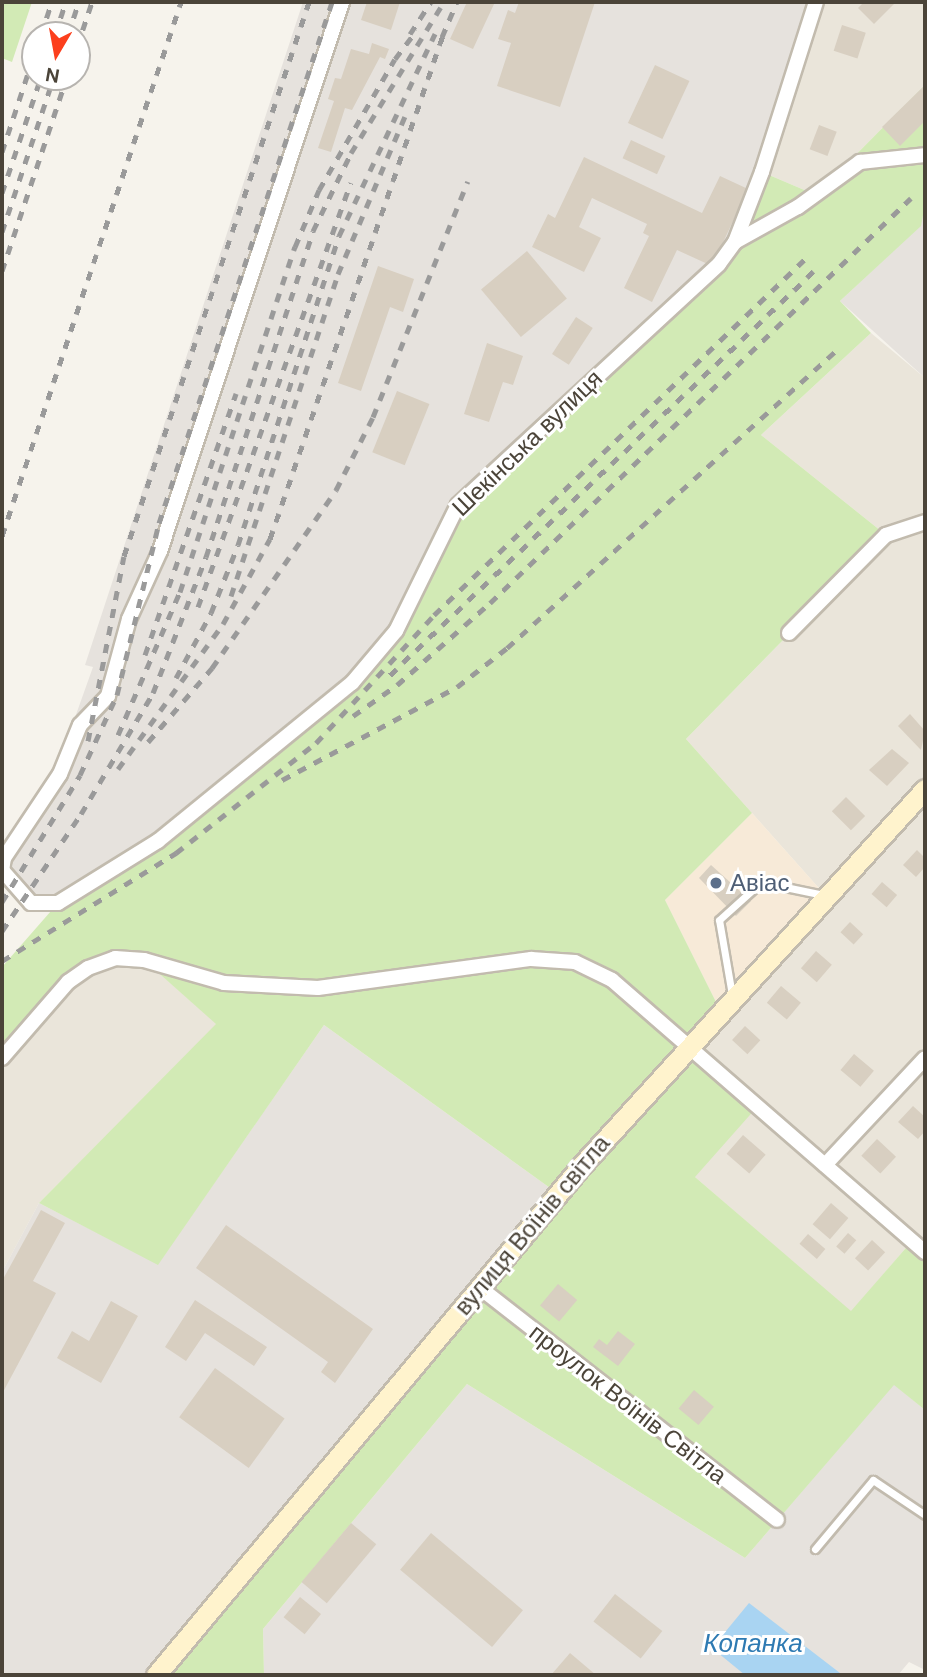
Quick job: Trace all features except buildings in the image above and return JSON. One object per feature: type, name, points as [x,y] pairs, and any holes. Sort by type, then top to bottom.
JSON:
[{"type":"street","name":"Шекінська вулиця","points":[[342,2],[160,551],[129,619],[108,696],[80,725],[60,774],[4,858],[2,870],[31,903],[58,903],[158,841],[352,683],[396,631],[458,505],[713,270],[735,242],[816,2]]},
{"type":"street","points":[[735,242],[798,207],[860,162],[925,155]]},
{"type":"street","points":[[789,633],[886,535],[925,522]]},
{"type":"street","name":"вулиця Воїнів світла","points":[[156,1675],[479,1287],[687,1045],[925,789]]},
{"type":"street","points":[[2,1058],[77,975],[115,958],[144,960],[224,983],[318,988],[531,959],[562,959],[586,965],[612,980],[925,1252]]},
{"type":"street","points":[[825,1165],[925,1058]]},
{"type":"street","name":"проулок Воїнів Світла","points":[[479,1287],[777,1520]]},
{"type":"lane","points":[[732,996],[719,920],[761,883],[825,895]]},
{"type":"lane","points":[[815,1549],[873,1480],[925,1516]]},
{"type":"shaded area","points":[[303,2],[816,2],[735,242],[352,683],[158,841],[58,903],[31,903],[4,858],[48,794],[79,725],[73,723],[93,667],[85,665]]},
{"type":"shaded area","points":[[816,2],[925,2],[925,85],[816,195],[762,172]]},
{"type":"shaded area","points":[[925,205],[925,378],[840,301],[920,226]]},
{"type":"shaded area","points":[[871,333],[925,378],[925,1252],[912,1241],[851,1312],[695,1177],[687,1045],[825,895],[686,739],[886,535],[761,435]]},
{"type":"shaded area","points":[[752,813],[825,895],[720,1010],[665,900]]},
{"type":"shaded area","points":[[144,960],[217,1024],[39,1203],[2,1272],[2,1058],[88,968]]},
{"type":"shaded area","points":[[324,1025],[557,1193],[157,1675],[2,1675],[2,1272],[39,1203],[158,1264]]},
{"type":"shaded area","points":[[467,1384],[745,1558],[894,1384],[925,1410],[925,1670],[909,1662],[898,1675],[264,1675],[263,1629]]},
{"type":"green space","points":[[2,2],[32,2],[26,21],[21,21],[21,35],[12,62],[2,58]]},
{"type":"green space","points":[[925,85],[925,205],[921,226],[840,301],[871,333],[761,435],[886,535],[686,739],[752,813],[665,900],[720,1010],[688,1046],[757,1107],[695,1177],[851,1311],[912,1241],[925,1252],[925,1410],[894,1385],[745,1558],[467,1384],[263,1629],[264,1675],[157,1675],[557,1193],[324,1025],[158,1265],[39,1203],[216,1024],[144,960],[88,968],[2,1058],[2,967],[58,903],[158,841],[352,683],[396,631],[446,522],[719,264],[762,172],[816,195]]},
{"type":"water","name":"Копанка","points":[[749,1603],[840,1673],[839,1675],[745,1675],[712,1648]]},
{"type":"railway","points":[[46,21],[52,2]]},
{"type":"railway","points":[[60,21],[66,2]]},
{"type":"railway","points":[[73,21],[79,2]]},
{"type":"railway","points":[[86,21],[92,2]]},
{"type":"railway","points":[[2,536],[181,2]]},
{"type":"railway","points":[[88,741],[124,556],[309,2]]},
{"type":"railway","points":[[2,902],[80,775],[117,695],[159,523],[332,2]]},
{"type":"railway","points":[[410,34],[431,2]]},
{"type":"railway","points":[[2,931],[81,814],[153,693],[206,557],[313,231],[351,153],[444,2]]},
{"type":"railway","points":[[442,37],[457,2]]},
{"type":"railway","points":[[118,769],[223,624],[270,539],[445,29]]},
{"type":"railway","points":[[118,735],[180,592],[295,247],[319,190],[395,59],[417,30]]},
{"type":"railway","points":[[176,678],[211,613],[238,545],[339,236],[435,34]]},
{"type":"railway","points":[[2,152],[22,91]]},
{"type":"railway","points":[[2,193],[36,91]]},
{"type":"railway","points":[[2,232],[49,91]]},
{"type":"railway","points":[[2,271],[62,91]]},
{"type":"railway","points":[[231,596],[338,274],[405,116]]},
{"type":"railway","points":[[148,742],[212,668],[336,490],[373,417],[468,181]]},
{"type":"railway","points":[[198,607],[351,183]]},
{"type":"railway","points":[[353,716],[397,685],[490,603],[911,198]]},
{"type":"railway","points":[[2,961],[176,853],[316,743],[434,615],[805,259]]},
{"type":"railway","points":[[390,675],[815,270]]},
{"type":"railway","points":[[282,780],[457,687],[507,648],[838,349]]},
{"type":"railway","points":[[145,655],[236,393]]},
{"type":"place","name":"Авіас","points":[[716,883]]}]
